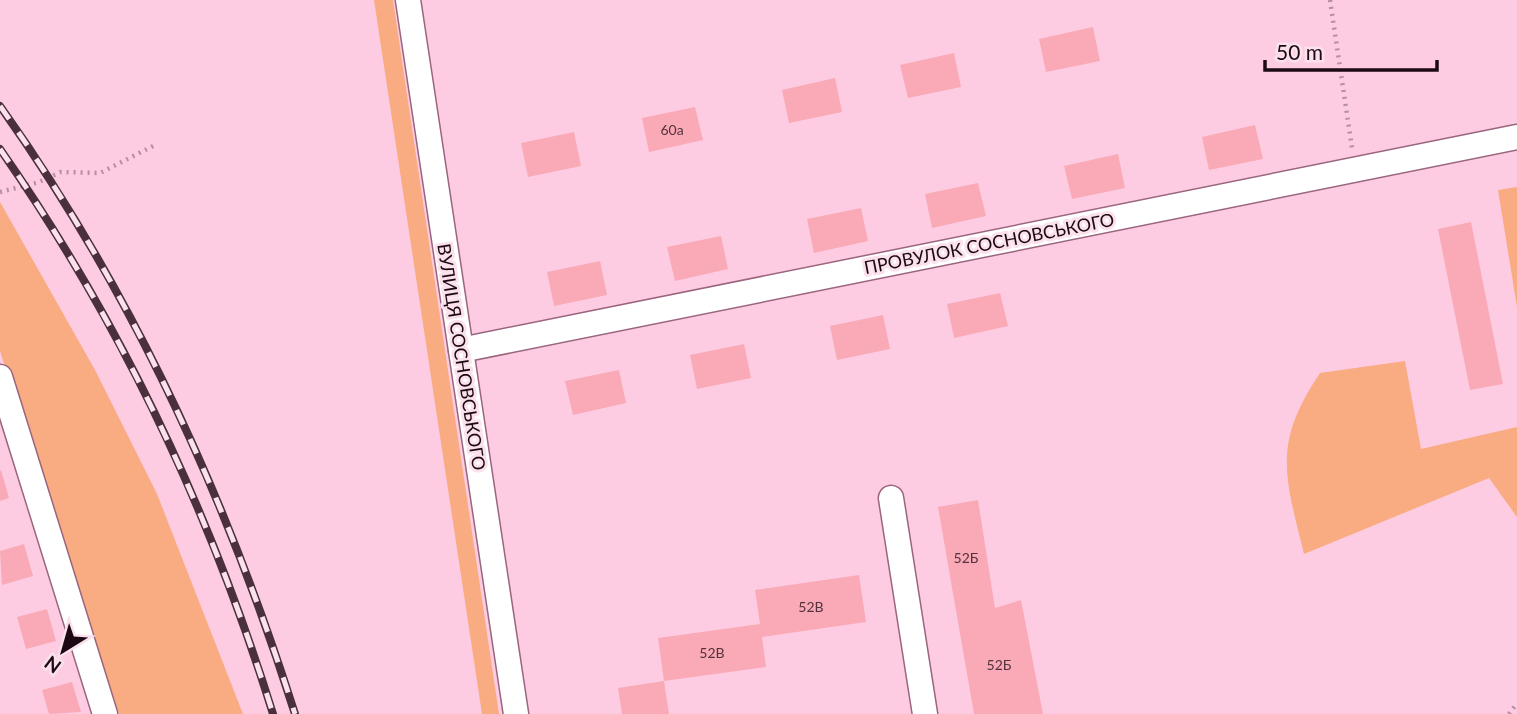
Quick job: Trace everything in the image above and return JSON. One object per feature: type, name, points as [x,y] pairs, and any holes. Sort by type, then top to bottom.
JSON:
[{"type":"street","name":"ВУЛИЦЯ СОСНОВСЬКОГО","points":[[408,0],[516,714]]},
{"type":"street","name":"ПРОВУЛОК СОСНОВСЬКОГО","points":[[461,349],[1517,137]]},
{"type":"street","points":[[0,377],[105,714]]},
{"type":"street","points":[[891,498],[925,714]]},
{"type":"path","points":[[1331,0],[1356,169]]},
{"type":"path","points":[[0,192],[61,172],[100,173],[157,144]]},
{"type":"path","points":[[1509,714],[1517,703]]},
{"type":"shaded area","points":[[374,0],[393,0],[499,714],[482,714]]},
{"type":"shaded area","points":[[1517,187],[1517,307],[1498,190]]},
{"type":"shaded area","points":[[0,202],[95,370],[157,494],[243,714],[119,714],[0,351]]},
{"type":"shaded area","points":[[1405,361],[1421,449],[1517,427],[1517,517],[1489,478],[1304,554],[1292,503],[1287,461],[1295,420],[1305,398],[1320,373]]},
{"type":"building","points":[[1093,27],[1100,61],[1046,72],[1039,39]]},
{"type":"building","points":[[954,53],[961,87],[908,98],[900,65]]},
{"type":"building","points":[[835,78],[842,112],[789,123],[782,90]]},
{"type":"building","points":[[695,107],[703,140],[649,152],[642,118]]},
{"type":"building","points":[[1255,125],[1263,159],[1209,170],[1202,137]]},
{"type":"building","points":[[574,132],[581,166],[528,177],[521,143]]},
{"type":"building","points":[[1118,154],[1125,188],[1072,199],[1064,166]]},
{"type":"building","points":[[978,183],[986,216],[932,228],[925,194]]},
{"type":"building","points":[[861,208],[868,241],[814,253],[807,219]]},
{"type":"building","points":[[1471,222],[1503,384],[1470,390],[1438,229]]},
{"type":"building","points":[[721,236],[728,269],[675,281],[667,247]]},
{"type":"building","points":[[600,261],[607,295],[554,306],[547,272]]},
{"type":"building","points":[[1000,293],[1008,326],[954,338],[947,304]]},
{"type":"building","points":[[883,315],[890,349],[837,360],[830,326]]},
{"type":"building","points":[[744,344],[751,378],[697,389],[690,355]]},
{"type":"building","points":[[619,370],[626,403],[573,415],[565,381]]},
{"type":"building","points":[[0,471],[9,498],[0,501]]},
{"type":"building","points":[[978,500],[995,608],[1021,600],[1043,714],[974,714],[938,507]]},
{"type":"building","points":[[24,544],[33,576],[2,585],[0,551]]},
{"type":"building","points":[[859,575],[866,622],[762,637],[766,667],[664,681],[658,638],[760,624],[755,590]]},
{"type":"building","points":[[47,609],[56,641],[26,649],[17,617]]},
{"type":"building","points":[[664,681],[669,714],[622,714],[618,688]]},
{"type":"building","points":[[72,682],[81,712],[49,714],[42,690]]},
{"type":"railway","points":[[0,106],[92,248],[171,398],[239,554],[295,714]]},
{"type":"railway","points":[[0,149],[85,282],[158,421],[221,566],[273,714]]}]
